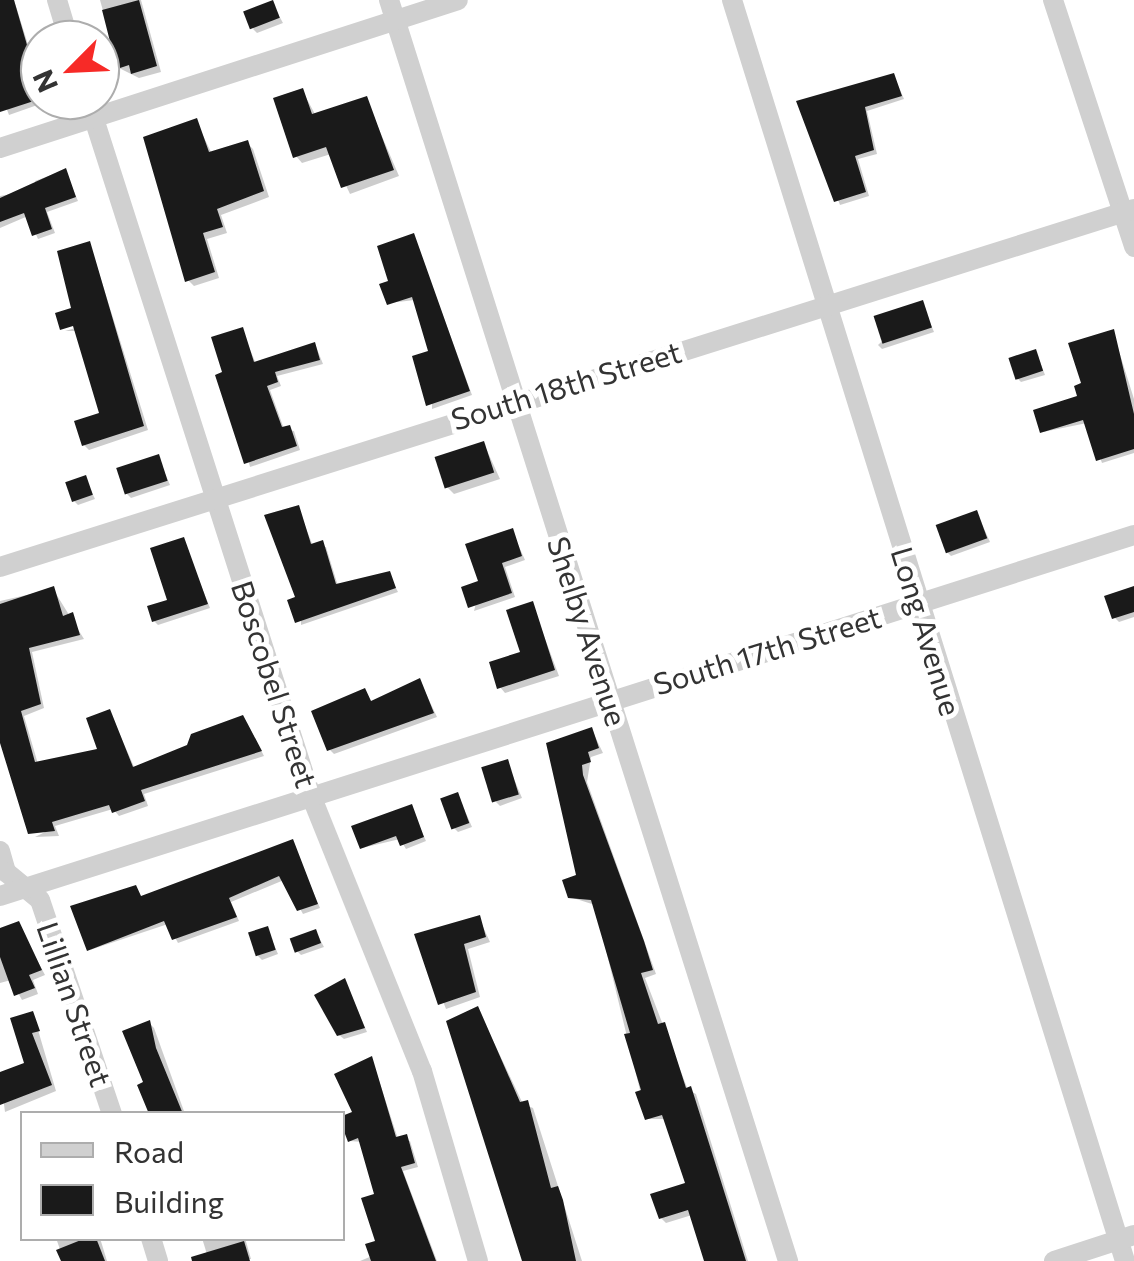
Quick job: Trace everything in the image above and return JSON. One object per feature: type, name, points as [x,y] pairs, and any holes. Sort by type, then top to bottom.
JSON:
[{"type":"street","points":[[120,99],[392,10],[458,0]]},
{"type":"street","name":"Long Avenue","points":[[732,0],[918,603],[1126,1245]]},
{"type":"street","points":[[1053,0],[1129,211],[1134,247]]},
{"type":"street","name":"Shelby Avenue","points":[[392,10],[788,1261]]},
{"type":"street","points":[[0,148],[65,120]]},
{"type":"street","name":"Boscobel Street","points":[[95,120],[310,793],[422,1072],[478,1261]]},
{"type":"street","name":"South 18th Street","points":[[0,567],[1129,211]]},
{"type":"street","name":"South 17th Street","points":[[0,896],[310,793],[1134,535]]},
{"type":"street","name":"Lillian Street","points":[[0,851],[22,888],[40,900],[111,1111]]},
{"type":"street","points":[[1054,1261],[1126,1245]]},
{"type":"building","points":[[0,0],[14,0],[20,21],[20,106],[0,112]]},
{"type":"building","points":[[139,0],[157,66],[131,74],[129,65],[120,68],[120,20],[105,20],[102,10]]},
{"type":"building","points":[[273,0],[280,18],[250,29],[243,11]]},
{"type":"building","points":[[894,73],[902,96],[865,107],[874,150],[855,156],[866,192],[834,202],[796,101]]},
{"type":"building","points":[[303,88],[312,114],[367,96],[394,170],[341,188],[326,147],[293,158],[273,98]]},
{"type":"building","points":[[197,118],[209,152],[248,140],[264,191],[217,209],[223,227],[203,233],[215,272],[185,282],[143,137]]},
{"type":"building","points":[[66,168],[76,197],[45,208],[52,229],[32,236],[24,213],[0,222],[0,198]]},
{"type":"building","points":[[414,233],[470,391],[426,406],[412,356],[428,351],[412,297],[387,305],[379,284],[388,281],[377,246]]},
{"type":"building","points":[[90,241],[144,426],[82,446],[74,421],[99,413],[73,326],[60,330],[55,313],[71,308],[57,251]]},
{"type":"building","points":[[923,300],[932,328],[883,344],[874,316]]},
{"type":"building","points":[[243,327],[254,362],[315,342],[320,360],[275,372],[278,382],[267,386],[282,427],[290,425],[297,446],[244,464],[215,375],[222,372],[211,337]]},
{"type":"building","points":[[1114,329],[1134,414],[1134,449],[1096,461],[1083,420],[1040,433],[1033,410],[1077,396],[1074,386],[1081,383],[1068,343]]},
{"type":"building","points":[[1036,349],[1043,371],[1016,380],[1008,358]]},
{"type":"building","points":[[484,441],[494,472],[445,488],[435,457]]},
{"type":"building","points":[[159,454],[168,481],[125,495],[116,468]]},
{"type":"building","points":[[86,475],[93,495],[72,502],[65,482]]},
{"type":"building","points":[[299,505],[311,544],[323,540],[336,584],[390,571],[396,588],[295,623],[287,600],[295,597],[264,515]]},
{"type":"building","points":[[977,510],[987,538],[946,553],[936,525]]},
{"type":"building","points":[[513,528],[522,556],[502,563],[512,593],[468,608],[461,587],[478,581],[465,544]]},
{"type":"building","points":[[184,537],[208,604],[152,622],[147,606],[167,600],[150,548]]},
{"type":"building","points":[[54,586],[63,616],[73,612],[80,635],[29,648],[41,704],[21,711],[35,762],[97,749],[86,718],[110,709],[133,767],[187,745],[191,734],[243,715],[262,751],[141,790],[145,801],[112,813],[109,805],[52,822],[55,831],[28,834],[0,743],[0,604]]},
{"type":"building","points":[[1134,586],[1134,612],[1112,619],[1104,596]]},
{"type":"building","points":[[533,601],[555,670],[497,689],[489,662],[520,652],[506,610]]},
{"type":"building","points":[[420,678],[434,713],[327,751],[311,711],[365,688],[371,701]]},
{"type":"building","points":[[592,727],[599,748],[588,752],[591,762],[582,765],[583,775],[653,970],[641,973],[658,1024],[665,1022],[686,1088],[691,1086],[746,1261],[704,1261],[688,1210],[659,1219],[650,1194],[685,1183],[662,1115],[645,1120],[635,1092],[641,1090],[624,1034],[630,1033],[591,900],[568,898],[562,880],[576,875],[546,743]]},
{"type":"building","points":[[508,759],[519,794],[492,803],[481,767]]},
{"type":"building","points":[[458,792],[469,823],[451,830],[440,798]]},
{"type":"building","points":[[412,804],[424,837],[400,846],[396,836],[360,849],[351,826]]},
{"type":"building","points":[[293,839],[318,904],[297,911],[279,876],[229,898],[237,917],[172,940],[164,921],[87,951],[70,906],[136,885],[141,896]]},
{"type":"building","points":[[480,915],[486,937],[464,944],[476,992],[438,1005],[414,934]]},
{"type":"building","points":[[19,921],[42,970],[29,975],[35,988],[14,996],[0,957],[0,928]]},
{"type":"building","points":[[268,926],[276,950],[256,956],[248,932]]},
{"type":"building","points":[[316,929],[321,943],[295,953],[290,939]]},
{"type":"building","points":[[345,978],[365,1028],[337,1036],[314,995]]},
{"type":"building","points":[[478,1006],[520,1102],[528,1100],[551,1188],[558,1186],[563,1200],[576,1261],[522,1261],[446,1021]]},
{"type":"building","points":[[33,1011],[40,1031],[32,1033],[52,1085],[0,1105],[0,1072],[24,1063],[10,1018]]},
{"type":"building","points":[[150,1020],[156,1048],[182,1111],[148,1111],[137,1085],[143,1082],[122,1031]]},
{"type":"building","points":[[372,1056],[396,1137],[407,1134],[415,1163],[401,1167],[436,1261],[371,1261],[365,1244],[375,1241],[361,1198],[374,1194],[358,1138],[348,1142],[345,1134],[345,1115],[352,1112],[334,1074]]},
{"type":"building","points":[[78,1241],[97,1241],[105,1261],[61,1261],[56,1250]]},
{"type":"building","points":[[244,1241],[250,1261],[192,1261],[191,1257]]}]
